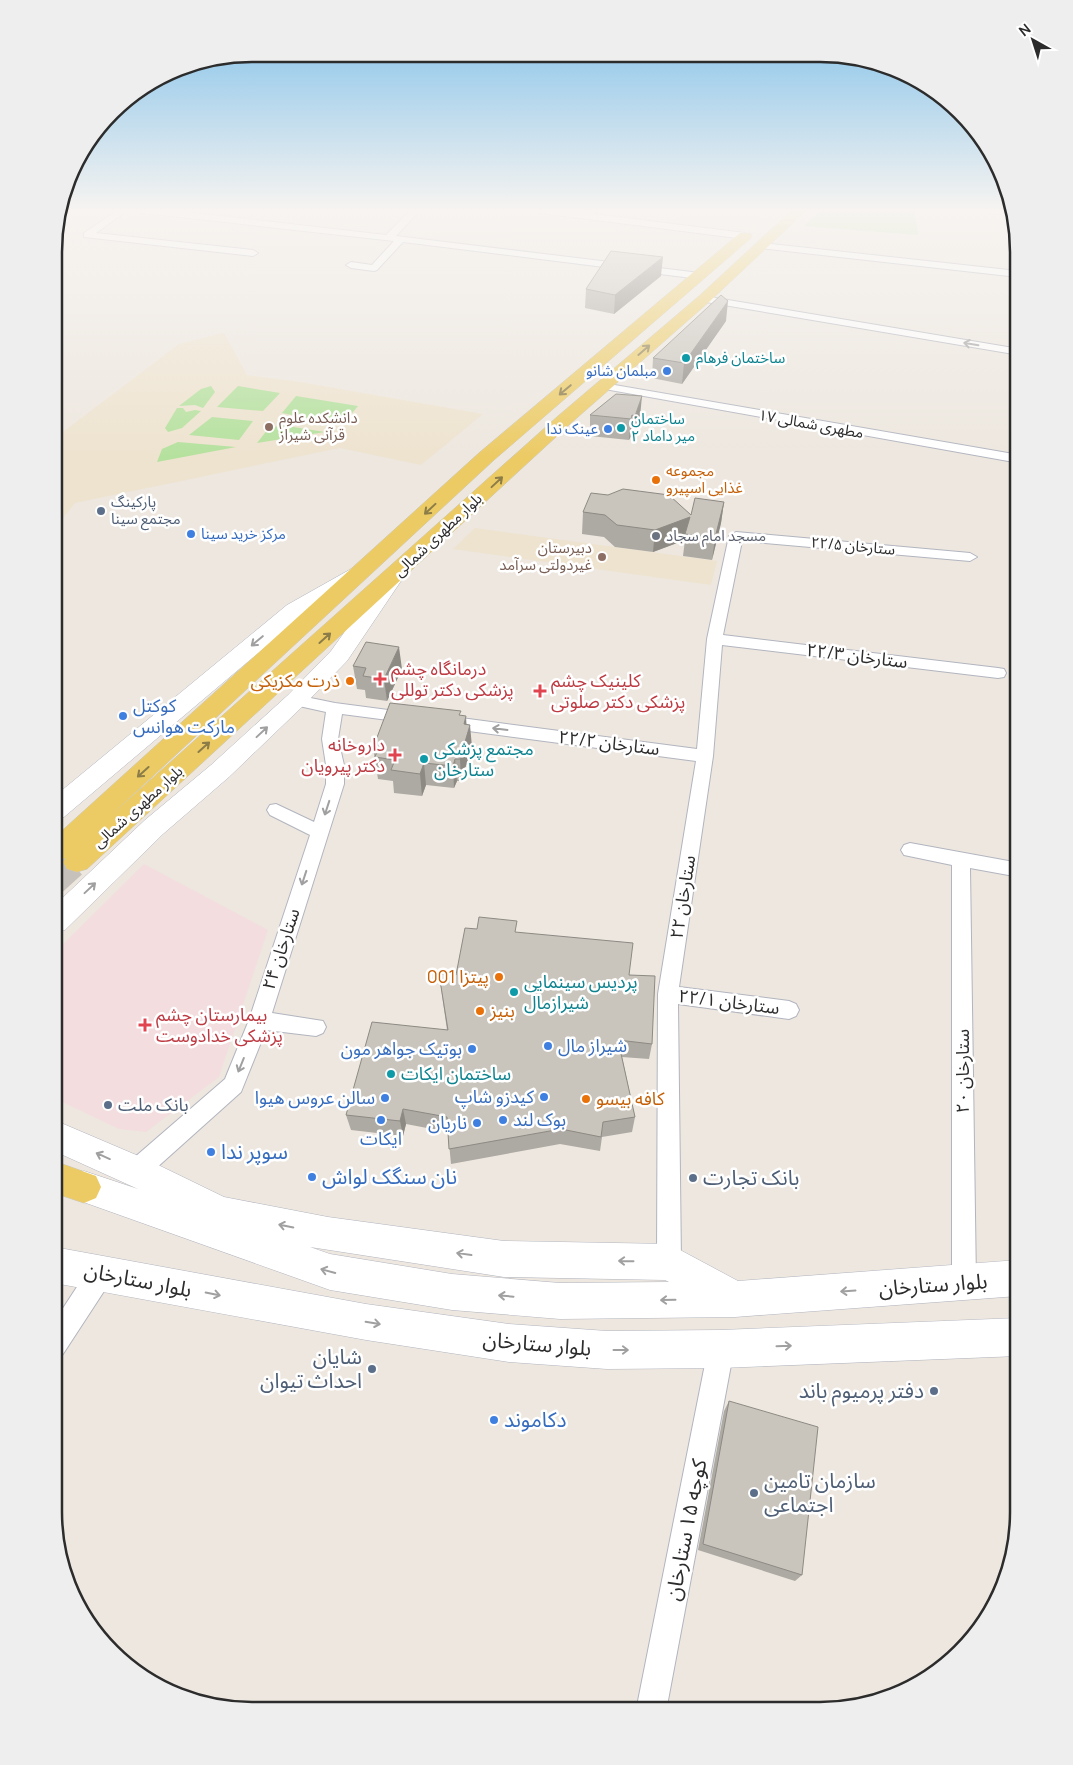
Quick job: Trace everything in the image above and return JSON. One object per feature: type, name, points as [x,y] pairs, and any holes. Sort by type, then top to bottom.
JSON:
[{"type":"main road","name":"بلوار مطهرى شمالى","points":[[62,846],[370,566],[487,456],[681,292]]},
{"type":"main road","name":"بلوار مطهرى شمالى","points":[[77,862],[603,386],[710,292]]},
{"type":"main road","points":[[62,801],[295,610],[370,566]]},
{"type":"main road","points":[[62,914],[154,827],[220,771],[296,700],[339,656],[395,575]]},
{"type":"main road","points":[[62,1139],[136,1171],[220,1213],[328,1234],[504,1259],[669,1262],[736,1299]]},
{"type":"main road","name":"بلوار ستارخان","points":[[69,1182],[330,1272],[452,1292],[560,1301],[736,1299],[1011,1279]]},
{"type":"main road","name":"بلوار ستارخان","points":[[62,1265],[366,1322],[509,1343],[607,1350],[720,1349],[1011,1337]]},
{"type":"street","points":[[704,299],[1011,351]]},
{"type":"street","name":"۱۷ مطهری شمالی","points":[[603,386],[1011,458]]},
{"type":"street","name":"۲۲/۵ ستارخان","points":[[736,536],[970,557]]},
{"type":"street","name":"۲۲ ستارخان","points":[[669,1262],[668,994],[705,756],[715,639],[736,536]]},
{"type":"street","name":"۲۲/۳ ستارخان","points":[[715,639],[998,673]]},
{"type":"street","name":"۲۲/۲ ستارخان","points":[[296,700],[335,708],[705,756]]},
{"type":"street","name":"۲۴ ستارخان","points":[[136,1171],[233,1085],[259,1020],[335,784],[335,765],[330,739],[335,708]]},
{"type":"street","points":[[276,810],[319,832]]},
{"type":"street","points":[[910,850],[1011,868]]},
{"type":"street","name":"۲۰ ستارخان","points":[[961,859],[964,1283]]},
{"type":"street","name":"۲۲/۱ ستارخان","points":[[668,994],[789,1010]]},
{"type":"street","points":[[259,1020],[316,1027]]},
{"type":"street","points":[[62,1333],[101,1273]]},
{"type":"street","name":"کوچه ۱۵ ستارخان","points":[[654,1702],[720,1349]]},
{"type":"shaded area","name":"دانشکده علوم قرآنی شیراز","points":[[224,333],[247,375],[300,382],[483,414],[421,465],[340,448],[75,503],[62,519],[62,433],[179,344]]},
{"type":"shaded area","name":"دبیرستان غیردولتی سرآمد","points":[[475,528],[717,561],[711,585],[453,549]]},
{"type":"shaded area","name":"بیمارستان چشم پزشکی خدادوست","points":[[144,864],[268,930],[219,1077],[146,1132],[119,1129],[62,1102],[62,945]]},
{"type":"green space","points":[[211,386],[215,392],[203,408],[195,405],[179,406],[201,389]]},
{"type":"green space","points":[[238,386],[280,393],[263,411],[217,407]]},
{"type":"green space","points":[[296,396],[358,406],[342,425],[282,413]]},
{"type":"green space","points":[[177,408],[183,408],[186,412],[201,411],[182,428],[168,432],[165,428]]},
{"type":"green space","points":[[212,417],[253,421],[239,440],[189,435]]},
{"type":"green space","points":[[281,425],[325,432],[257,443],[268,429]]},
{"type":"green space","points":[[178,442],[236,447],[157,462],[162,449]]},
{"type":"building","points":[[602,292],[618,292],[615,295]]},
{"type":"building","points":[[721,295],[728,301],[684,363],[653,358]]},
{"type":"building","points":[[616,394],[642,396],[635,416],[632,415],[631,419],[590,415]]},
{"type":"building","points":[[623,489],[669,495],[691,515],[695,498],[724,502],[715,538],[685,534],[690,517],[655,530],[617,525],[605,515],[583,512],[591,493],[608,495]]},
{"type":"building","points":[[366,642],[399,647],[384,679],[363,676],[366,668],[353,666]]},
{"type":"building","points":[[390,703],[461,711],[459,715],[466,716],[464,724],[470,725],[460,759],[455,759],[453,766],[424,763],[420,774],[391,770],[395,760],[375,757],[378,749],[373,748]]},
{"type":"building","name":"شیراز مال","points":[[479,917],[517,921],[515,932],[633,943],[629,975],[655,976],[652,1044],[618,1040],[635,1117],[603,1122],[601,1137],[561,1129],[449,1149],[447,1117],[403,1109],[400,1121],[346,1115],[372,1022],[448,1030],[439,974],[456,975],[465,928],[477,929]]},
{"type":"building","name":"سازمان تامین اجتماعی","points":[[729,1401],[818,1427],[802,1575],[703,1544]]},
{"type":"tunnel","points":[[62,876],[77,862]]},
{"type":"place","name":"ساختمان فرهام","points":[[686,358]]},
{"type":"place","name":"مبلمان شانو","points":[[667,371]]},
{"type":"place","name":"دانشکده علوم قرآنی شیراز","points":[[269,427]]},
{"type":"place","name":"ساختمان میر داماد ۲","points":[[621,428]]},
{"type":"place","name":"عینک ندا","points":[[608,429]]},
{"type":"place","name":"مجموعه غذایی اسپیرو","points":[[656,480]]},
{"type":"place","name":"پارکینگ مجتمع سینا","points":[[101,511]]},
{"type":"place","name":"مرکز خرید سینا","points":[[191,534]]},
{"type":"place","name":"مسجد امام سجاد","points":[[656,536]]},
{"type":"place","name":"دبیرستان غیردولتی سرآمد","points":[[602,557]]},
{"type":"place","name":"درمانگاه چشم پزشكی دكتر توللی","points":[[380,679]]},
{"type":"place","name":"ذرت مکزیکی","points":[[350,681]]},
{"type":"place","name":"کلینیک چشم پزشکی دکتر صلوتی","points":[[540,691]]},
{"type":"place","name":"کوکتل مارکت هوانس","points":[[123,716]]},
{"type":"place","name":"داروخانه دکتر پیرویان","points":[[395,755]]},
{"type":"place","name":"مجتمع پزشکی ستارخان","points":[[424,759]]},
{"type":"place","name":"پیتزا 001","points":[[499,977]]},
{"type":"place","name":"پردیس سینمایی شیرازمال","points":[[514,992]]},
{"type":"place","name":"بنیز","points":[[480,1011]]},
{"type":"place","name":"بیمارستان چشم پزشکی خدادوست","points":[[145,1025]]},
{"type":"place","name":"شیراز مال","points":[[548,1046]]},
{"type":"place","name":"بوتیک جواهر مون","points":[[472,1049]]},
{"type":"place","name":"ساختمان ایکات","points":[[391,1074]]},
{"type":"place","name":"کیدزو شاپ","points":[[544,1097]]},
{"type":"place","name":"سالن عروس هیوا","points":[[385,1098]]},
{"type":"place","name":"کافه بیسو","points":[[586,1099]]},
{"type":"place","name":"بانک ملت","points":[[108,1105]]},
{"type":"place","name":"ايكات","points":[[381,1120]]},
{"type":"place","name":"بوک لند","points":[[503,1120]]},
{"type":"place","name":"ناریان","points":[[477,1123]]},
{"type":"place","name":"سوپر ندا","points":[[211,1152]]},
{"type":"place","name":"نان سنگک لواش","points":[[312,1177]]},
{"type":"place","name":"بانک تجارت","points":[[693,1178]]},
{"type":"place","name":"شایان احداث تیوان","points":[[372,1369]]},
{"type":"place","name":"دفتر پرمیوم باند","points":[[934,1391]]},
{"type":"place","name":"دکاموند","points":[[494,1420]]},
{"type":"place","name":"سازمان تامین اجتماعی","points":[[754,1493]]}]
